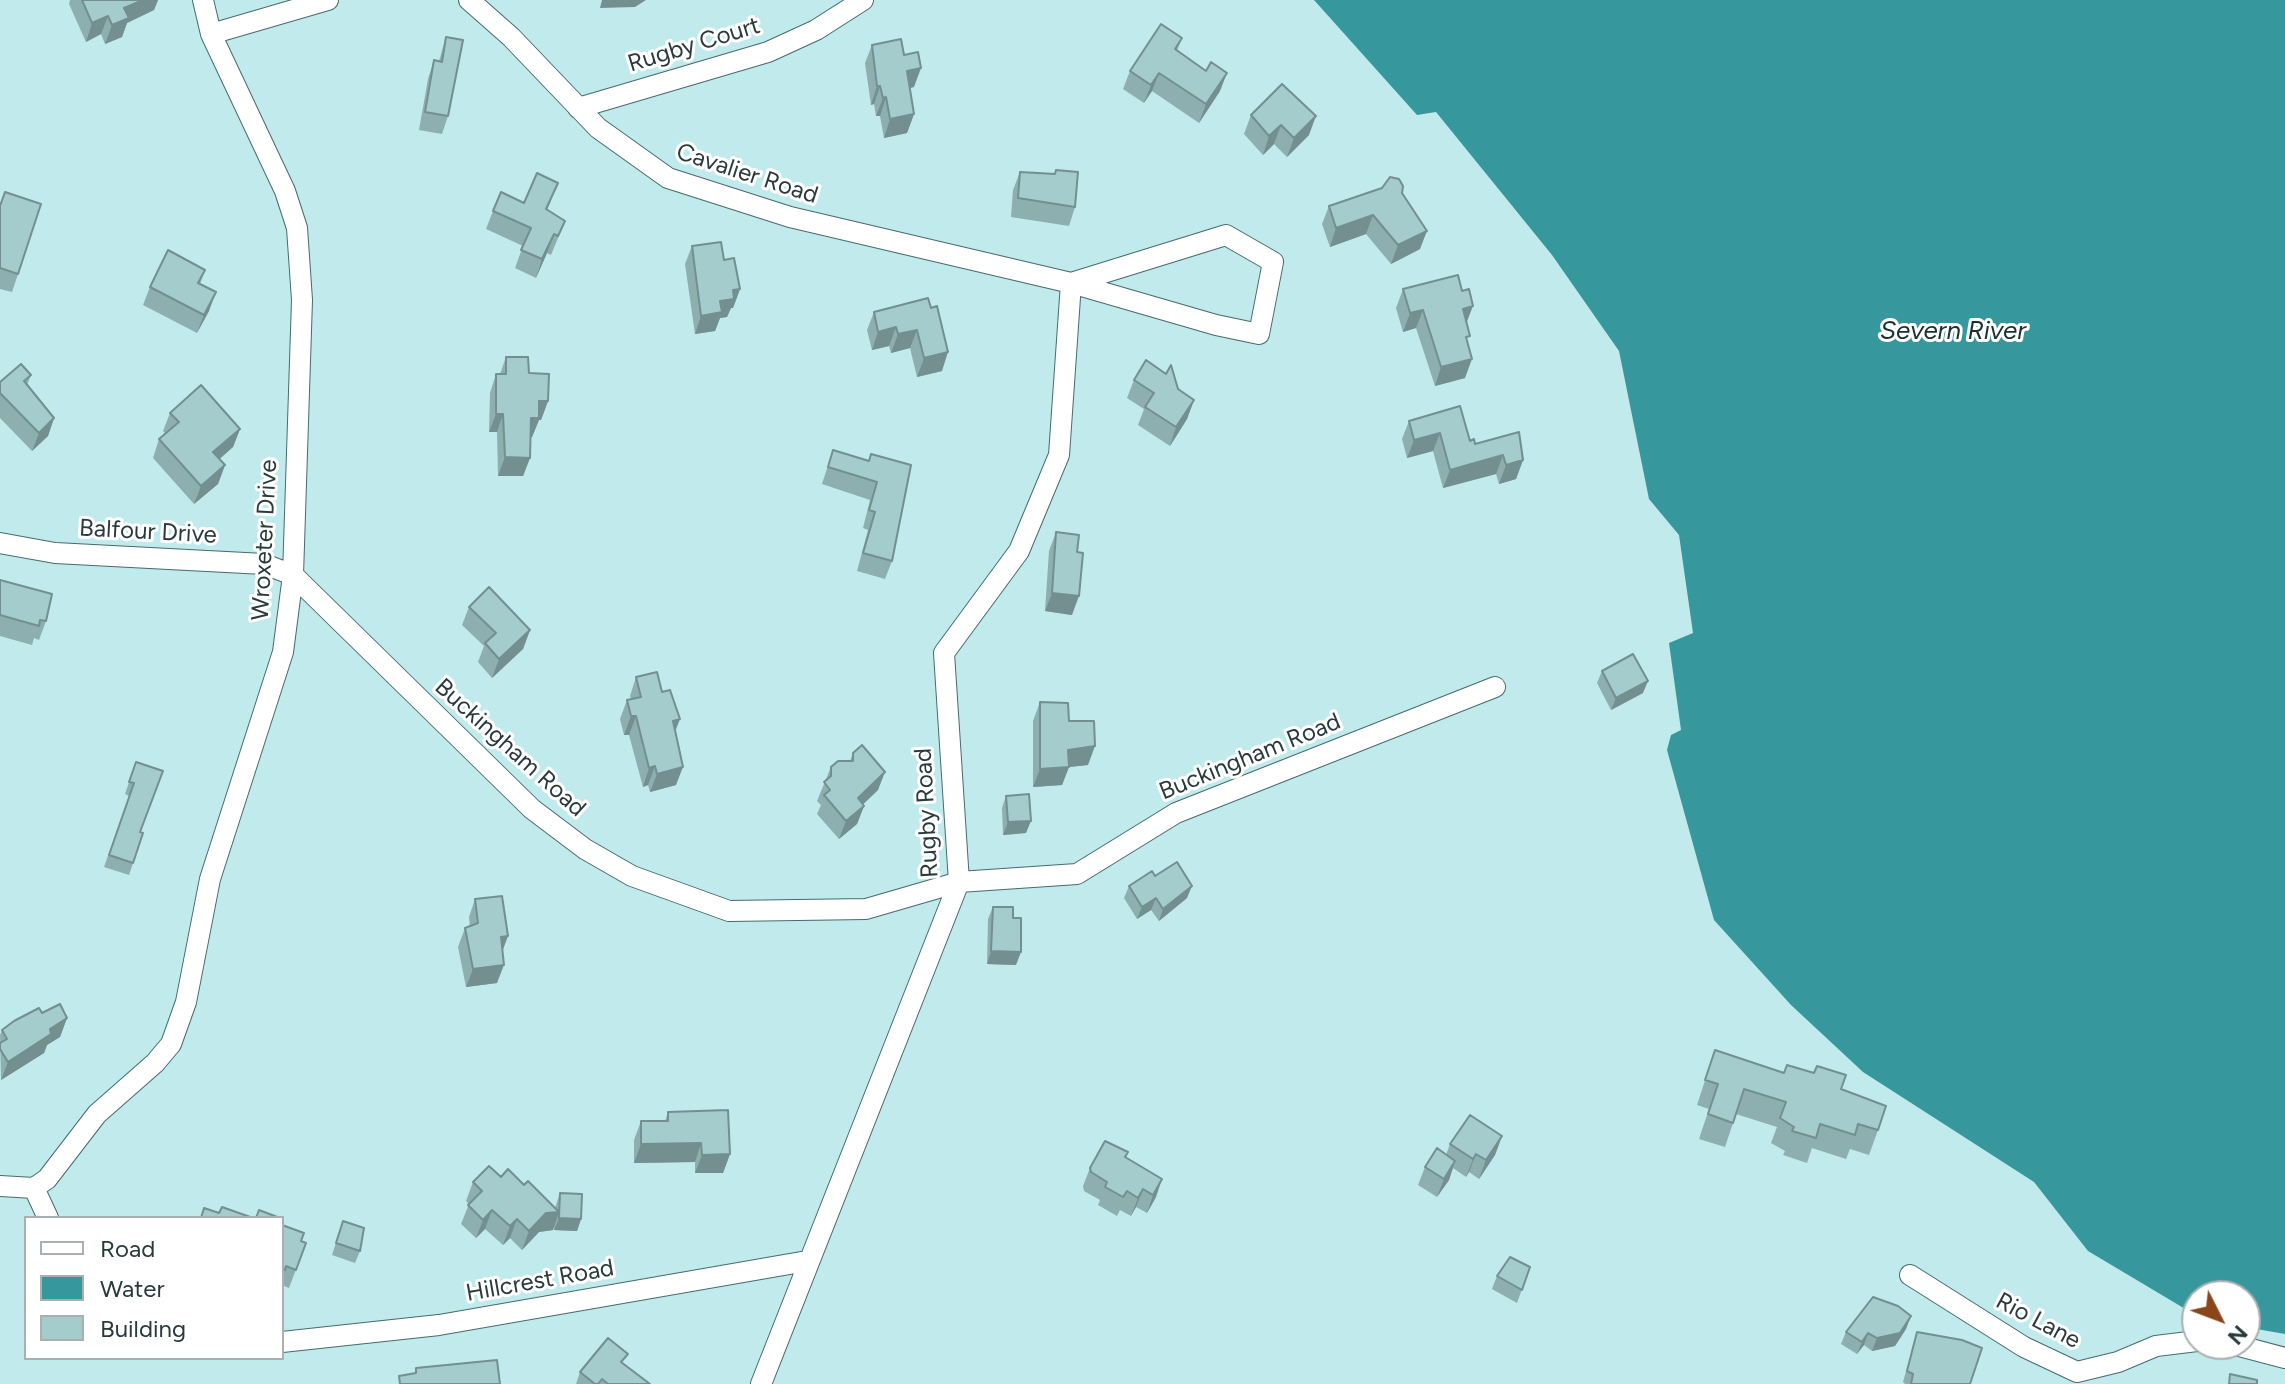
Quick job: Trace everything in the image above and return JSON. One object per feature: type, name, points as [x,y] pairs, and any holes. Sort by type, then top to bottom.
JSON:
[{"type":"street","name":"Wroxeter Drive","points":[[34,1188],[47,1179],[97,1114],[155,1063],[179,1028],[210,879],[283,652],[293,575],[302,300],[297,228],[285,191],[211,34],[203,0]]},
{"type":"street","points":[[211,34],[328,0]]},
{"type":"street","name":"Cavalier Road","points":[[469,0],[490,16],[598,128],[668,178],[790,217],[1071,283],[1259,334],[1273,262],[1226,235],[1071,283]]},
{"type":"street","name":"Rugby Court","points":[[578,108],[768,52],[816,30],[863,0]]},
{"type":"street","name":"Rugby Road","points":[[761,1384],[959,882],[944,653],[1019,551],[1059,455],[1071,283]]},
{"type":"street","name":"Balfour Drive","points":[[0,543],[55,553],[264,564],[293,575]]},
{"type":"street","name":"Buckingham Road","points":[[293,575],[532,809],[607,863],[656,888],[729,911],[866,909],[959,882],[1077,874],[1176,813],[1495,687]]},
{"type":"street","points":[[0,1186],[19,1190],[34,1188],[47,1216]]},
{"type":"street","name":"Hillcrest Road","points":[[284,1342],[322,1335],[439,1325],[807,1261]]},
{"type":"street","name":"Rio Lane","points":[[1910,1275],[2024,1347],[2077,1372],[2118,1362],[2156,1346],[2181,1343]]},
{"type":"street","points":[[2261,1352],[2285,1358]]},
{"type":"water","name":"Severn River","points":[[1314,0],[2285,0],[2285,1334],[2261,1330],[2261,1280],[2181,1280],[2181,1306],[2088,1251],[2034,1182],[1863,1072],[1791,1005],[1714,920],[1667,750],[1671,735],[1681,730],[1669,643],[1693,633],[1679,535],[1649,499],[1619,351],[1552,255],[1436,112],[1417,115]]},
{"type":"building","points":[[82,0],[143,0],[124,8],[129,18],[112,25],[108,16],[92,23]]},
{"type":"building","points":[[1161,24],[1182,38],[1175,49],[1206,71],[1211,62],[1227,73],[1206,104],[1159,73],[1151,85],[1130,71]]},
{"type":"building","points":[[446,37],[463,40],[448,116],[425,112],[434,60],[442,62]]},
{"type":"building","points":[[901,39],[904,55],[918,52],[921,68],[907,71],[914,114],[890,119],[886,97],[883,98],[880,86],[877,86],[872,45]]},
{"type":"building","points":[[1282,84],[1316,116],[1294,138],[1281,125],[1269,136],[1251,115]]},
{"type":"building","points":[[1056,170],[1078,172],[1075,207],[1018,198],[1020,172],[1055,174]]},
{"type":"building","points":[[537,173],[558,183],[546,209],[565,221],[558,236],[554,234],[542,259],[521,250],[531,228],[493,211],[501,192],[524,203]]},
{"type":"building","points":[[1390,177],[1399,179],[1403,186],[1402,193],[1427,231],[1398,245],[1373,215],[1336,228],[1329,206],[1382,188]]},
{"type":"building","points":[[5,192],[41,204],[18,274],[0,268],[0,206]]},
{"type":"building","points":[[721,242],[724,260],[734,258],[740,289],[733,290],[734,299],[720,301],[722,312],[701,316],[692,246]]},
{"type":"building","points":[[168,250],[205,270],[198,283],[216,292],[204,315],[150,287]]},
{"type":"building","points":[[1458,275],[1462,291],[1469,289],[1473,306],[1463,309],[1472,359],[1441,367],[1423,310],[1410,313],[1403,289]]},
{"type":"building","points":[[928,298],[931,308],[937,306],[948,352],[924,358],[917,330],[898,334],[896,327],[878,332],[874,312]]},
{"type":"building","points":[[506,357],[528,357],[529,373],[549,374],[548,401],[539,401],[539,418],[531,418],[530,458],[505,457],[503,414],[496,414],[496,374],[506,374]]},
{"type":"building","points":[[1146,360],[1166,374],[1171,365],[1178,389],[1194,400],[1176,427],[1145,407],[1154,393],[1134,380]]},
{"type":"building","points":[[21,364],[31,375],[24,381],[54,418],[39,433],[0,393],[0,382]]},
{"type":"building","points":[[201,385],[240,429],[213,452],[225,465],[201,486],[159,439],[179,422],[170,413]]},
{"type":"building","points":[[1460,406],[1470,441],[1474,439],[1475,444],[1519,432],[1523,460],[1506,465],[1503,455],[1450,470],[1440,433],[1414,440],[1409,421]]},
{"type":"building","points":[[833,450],[869,461],[871,454],[911,465],[892,561],[863,553],[875,512],[869,510],[877,482],[828,467]]},
{"type":"building","points":[[1056,532],[1079,535],[1077,552],[1083,553],[1079,596],[1052,593]]},
{"type":"building","points":[[0,580],[52,594],[46,621],[40,620],[39,626],[0,615]]},
{"type":"building","points":[[489,587],[530,630],[499,659],[485,643],[496,633],[469,607]]},
{"type":"building","points":[[1633,654],[1648,681],[1616,698],[1602,671]]},
{"type":"building","points":[[657,672],[662,692],[670,690],[680,719],[673,721],[683,767],[657,774],[655,766],[649,768],[636,716],[631,716],[627,700],[641,697],[636,677]]},
{"type":"building","points":[[1040,702],[1068,703],[1069,721],[1094,721],[1095,746],[1068,750],[1069,767],[1040,769]]},
{"type":"building","points":[[862,745],[885,772],[858,798],[864,806],[846,821],[824,795],[830,790],[824,782],[831,776],[831,767],[838,761],[853,761],[853,753]]},
{"type":"building","points":[[136,762],[163,771],[140,832],[143,833],[133,863],[109,855],[134,783],[129,782]]},
{"type":"building","points":[[1029,794],[1031,821],[1008,822],[1006,796]]},
{"type":"building","points":[[1177,862],[1192,886],[1163,909],[1156,898],[1142,907],[1129,886],[1152,871],[1155,876]]},
{"type":"building","points":[[502,896],[508,936],[501,937],[504,965],[473,969],[465,928],[478,923],[475,899]]},
{"type":"building","points":[[993,907],[1013,907],[1013,918],[1021,918],[1021,952],[991,951]]},
{"type":"building","points":[[60,1004],[67,1018],[50,1029],[51,1034],[8,1062],[0,1049],[0,1043],[7,1039],[2,1030],[39,1008],[42,1013]]},
{"type":"building","points":[[1715,1050],[1784,1073],[1787,1065],[1814,1073],[1817,1066],[1846,1075],[1841,1089],[1886,1106],[1878,1130],[1858,1124],[1855,1135],[1820,1124],[1816,1138],[1792,1131],[1794,1127],[1780,1118],[1786,1102],[1744,1089],[1733,1123],[1708,1114],[1718,1084],[1705,1080]]},
{"type":"building","points":[[728,1110],[730,1154],[702,1155],[701,1143],[641,1144],[641,1121],[668,1121],[668,1112]]},
{"type":"building","points":[[1470,1115],[1502,1136],[1486,1160],[1476,1154],[1473,1159],[1450,1144]]},
{"type":"building","points":[[1105,1141],[1128,1152],[1125,1157],[1162,1179],[1153,1195],[1143,1189],[1138,1198],[1127,1191],[1123,1197],[1105,1187],[1107,1182],[1091,1172],[1090,1168]]},
{"type":"building","points":[[1437,1148],[1455,1161],[1444,1179],[1425,1167]]},
{"type":"building","points":[[489,1166],[501,1177],[508,1169],[524,1185],[528,1181],[559,1212],[546,1213],[529,1231],[517,1219],[510,1226],[492,1210],[483,1220],[468,1205],[482,1191],[473,1182]]},
{"type":"building","points":[[560,1193],[582,1194],[581,1219],[559,1218]]},
{"type":"building","points":[[222,1207],[247,1216],[202,1216],[204,1208],[219,1213]]},
{"type":"building","points":[[259,1210],[275,1216],[257,1216]]},
{"type":"building","points":[[343,1221],[364,1228],[360,1251],[336,1243]]},
{"type":"building","points":[[284,1226],[304,1233],[301,1241],[306,1243],[296,1270],[286,1266],[285,1270]]},
{"type":"building","points":[[1510,1257],[1530,1267],[1522,1290],[1497,1276]]},
{"type":"building","points":[[1873,1297],[1898,1306],[1911,1316],[1900,1333],[1877,1338],[1868,1333],[1862,1342],[1846,1332]]},
{"type":"building","points":[[1917,1332],[1962,1340],[1982,1348],[1970,1384],[1911,1384],[1913,1374],[1907,1371]]},
{"type":"building","points":[[608,1338],[628,1354],[621,1362],[650,1384],[608,1384],[602,1379],[595,1384],[580,1372]]},
{"type":"building","points":[[497,1360],[500,1384],[400,1384],[399,1376],[416,1373],[416,1368]]},
{"type":"building","points":[[2230,1374],[2257,1380],[2257,1384],[2229,1384]]}]
